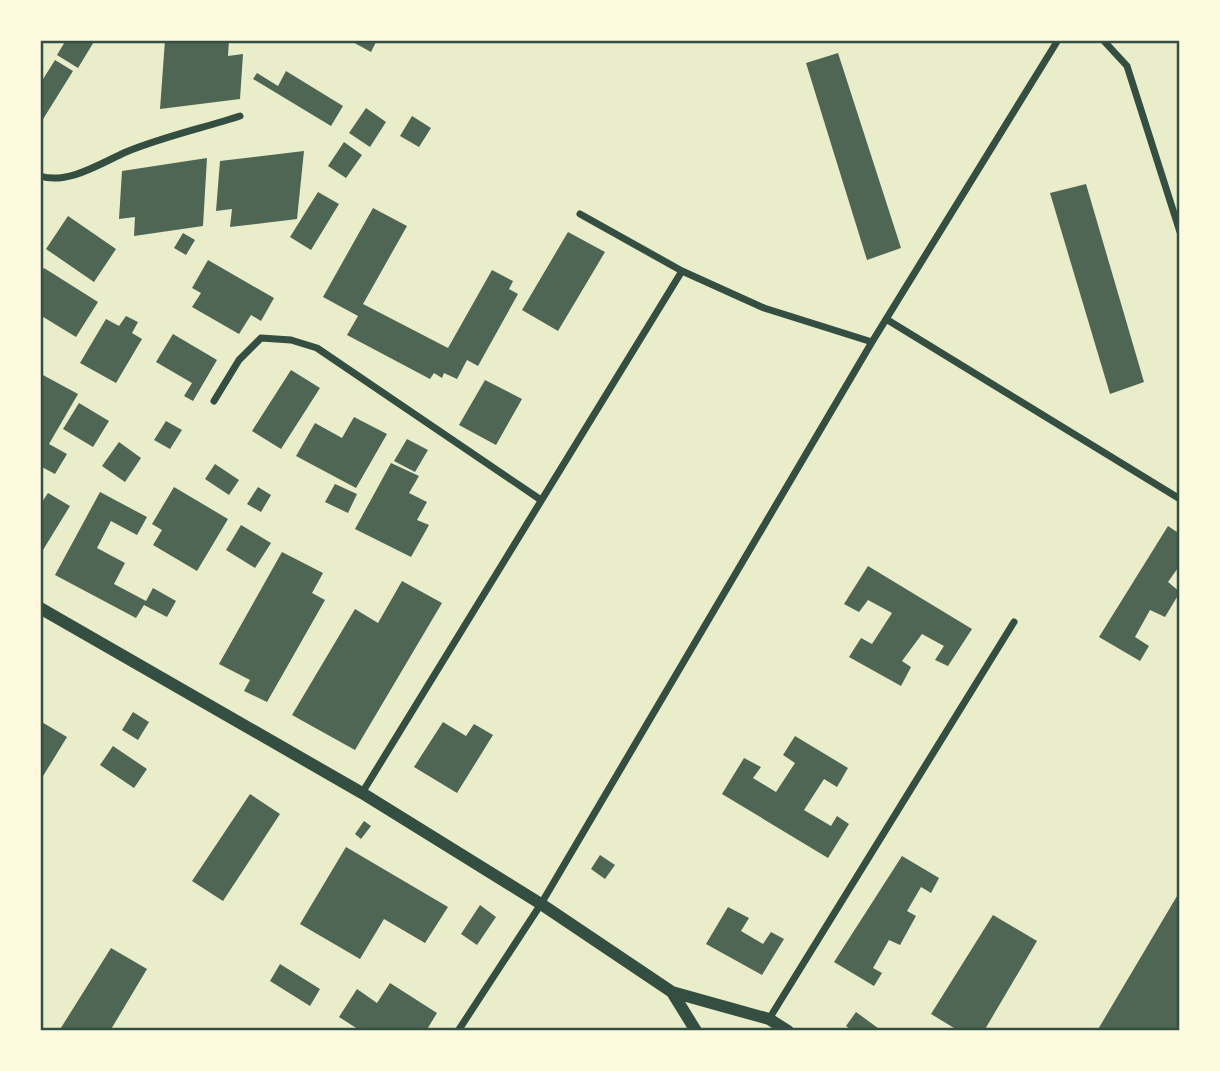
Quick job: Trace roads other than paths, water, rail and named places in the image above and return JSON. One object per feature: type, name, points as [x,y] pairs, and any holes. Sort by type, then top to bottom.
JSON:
[{"type":"street","points":[[458,1031],[541,904],[872,342],[1058,40]]},
{"type":"street","points":[[1103,40],[1127,66],[1180,232]]},
{"type":"street","points":[[40,176],[51,179],[100,166],[126,152],[240,116]]},
{"type":"street","points":[[580,214],[682,271],[764,308],[872,342]]},
{"type":"street","points":[[362,793],[682,271]]},
{"type":"street","points":[[886,319],[1180,499]]},
{"type":"street","points":[[214,401],[239,360],[261,338],[304,344],[317,348],[541,500]]},
{"type":"street","points":[[40,608],[362,793],[541,904],[672,992],[769,1019],[788,1031]]},
{"type":"street","points":[[769,1019],[1014,622]]},
{"type":"street","points":[[672,992],[696,1031]]}]
